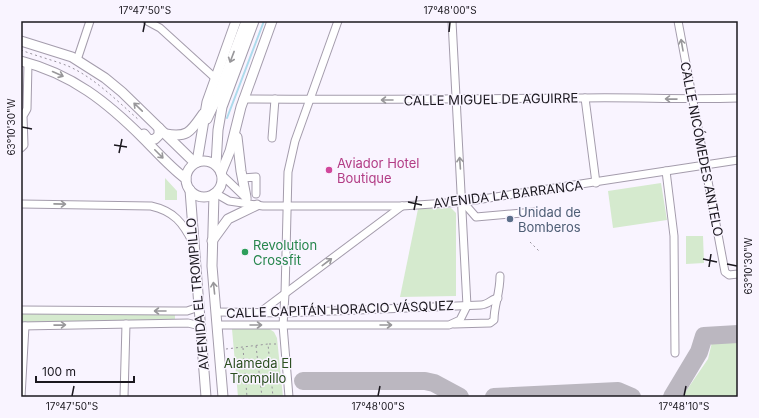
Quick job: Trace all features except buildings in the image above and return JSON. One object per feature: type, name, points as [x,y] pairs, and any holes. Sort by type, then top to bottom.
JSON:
[{"type":"main road","points":[[196,162],[205,111],[214,78],[236,21]]},
{"type":"main road","points":[[201,131],[216,100],[246,21]]},
{"type":"main road","points":[[24,62],[78,83],[96,95],[124,119],[186,179],[190,190],[201,197],[214,194],[221,185],[218,130],[222,107],[254,21]]},
{"type":"main road","points":[[220,171],[230,151],[244,98],[272,21]]},
{"type":"main road","points":[[21,41],[77,60],[122,92],[196,162]]},
{"type":"main road","points":[[162,131],[177,136],[190,132],[205,111]]},
{"type":"main road","points":[[124,119],[131,123],[150,140],[158,138],[162,131]]},
{"type":"main road","points":[[211,243],[228,219],[251,202],[242,178],[236,125]]},
{"type":"main road","points":[[186,179],[189,168],[196,162],[207,160],[220,171]]},
{"type":"main road","name":"AVENIDA EL TROMPILLO","points":[[190,190],[206,397]]},
{"type":"main road","name":"AVENIDA EL TROMPILLO","points":[[214,194],[211,243],[217,312],[218,349],[223,397]]},
{"type":"street","points":[[77,60],[90,21]]},
{"type":"street","points":[[147,21],[160,28],[214,78]]},
{"type":"street","points":[[160,28],[163,21]]},
{"type":"street","points":[[289,397],[283,324],[288,172],[295,141],[338,21]]},
{"type":"street","points":[[452,21],[463,202],[467,306],[488,305],[494,299],[498,298]]},
{"type":"street","name":"CALLE NICÓMEDES ANTELO","points":[[678,21],[725,272],[728,275],[738,274]]},
{"type":"street","points":[[21,148],[24,145],[23,116],[27,109],[24,62]]},
{"type":"street","name":"CALLE MIGUEL DE AGUIRRE","points":[[244,98],[456,100],[585,98],[692,100],[738,98]]},
{"type":"street","points":[[585,98],[596,183]]},
{"type":"street","points":[[272,138],[276,99]]},
{"type":"street","name":"AVENIDA LA BARRANCA","points":[[214,194],[229,201],[286,205],[402,206],[463,202],[596,183],[738,160]]},
{"type":"street","points":[[220,171],[251,202]]},
{"type":"street","points":[[666,171],[674,236],[675,353]]},
{"type":"street","points":[[242,178],[256,177],[256,194]]},
{"type":"street","points":[[463,202],[476,217],[534,212]]},
{"type":"street","points":[[21,204],[152,206],[162,208],[179,219],[193,243]]},
{"type":"street","points":[[259,313],[402,206]]},
{"type":"street","points":[[454,324],[490,323],[494,320],[494,311],[500,291],[500,276]]},
{"type":"street","name":"CALLE CAPITÁN HORACIO VÁSQUEZ","points":[[217,312],[284,313],[467,306],[460,320],[449,325],[217,325]]},
{"type":"street","points":[[21,310],[187,311],[199,307]]},
{"type":"street","points":[[174,323],[180,318],[175,311]]},
{"type":"street","points":[[21,397],[23,326],[188,323],[200,326]]},
{"type":"street","points":[[124,397],[126,324]]},
{"type":"path","points":[[530,242],[540,251]]},
{"type":"path","points":[[268,344],[273,397]]},
{"type":"path","points":[[218,349],[268,344],[285,344]]},
{"type":"path","points":[[256,346],[262,397]]},
{"type":"path","points":[[242,347],[247,397]]},
{"type":"green space","points":[[165,178],[177,191],[177,200],[165,200]]},
{"type":"green space","points":[[661,183],[667,220],[613,228],[608,191]]},
{"type":"green space","points":[[451,208],[456,213],[456,296],[400,297],[418,209]]},
{"type":"green space","points":[[686,236],[703,236],[704,263],[686,264]]},
{"type":"green space","points":[[21,312],[175,313],[175,322],[21,322]]},
{"type":"green space","name":"Alameda El Trompillo","points":[[268,328],[274,332],[277,338],[283,397],[238,397],[232,329]]},
{"type":"green space","points":[[738,337],[738,397],[682,397],[708,359],[713,338]]},
{"type":"waterway","points":[[227,118],[264,21]]},
{"type":"taxiway","points":[[672,397],[699,352],[704,336],[738,334]]},
{"type":"taxiway","points":[[303,381],[425,381],[434,383],[460,397]]},
{"type":"taxiway","points":[[494,397],[618,391],[632,397]]},
{"type":"place","name":"Aviador Hotel Boutique","points":[[329,170]]},
{"type":"place","name":"Unidad de Bomberos","points":[[510,219]]},
{"type":"place","name":"Revolution Crossfit","points":[[245,252]]}]
